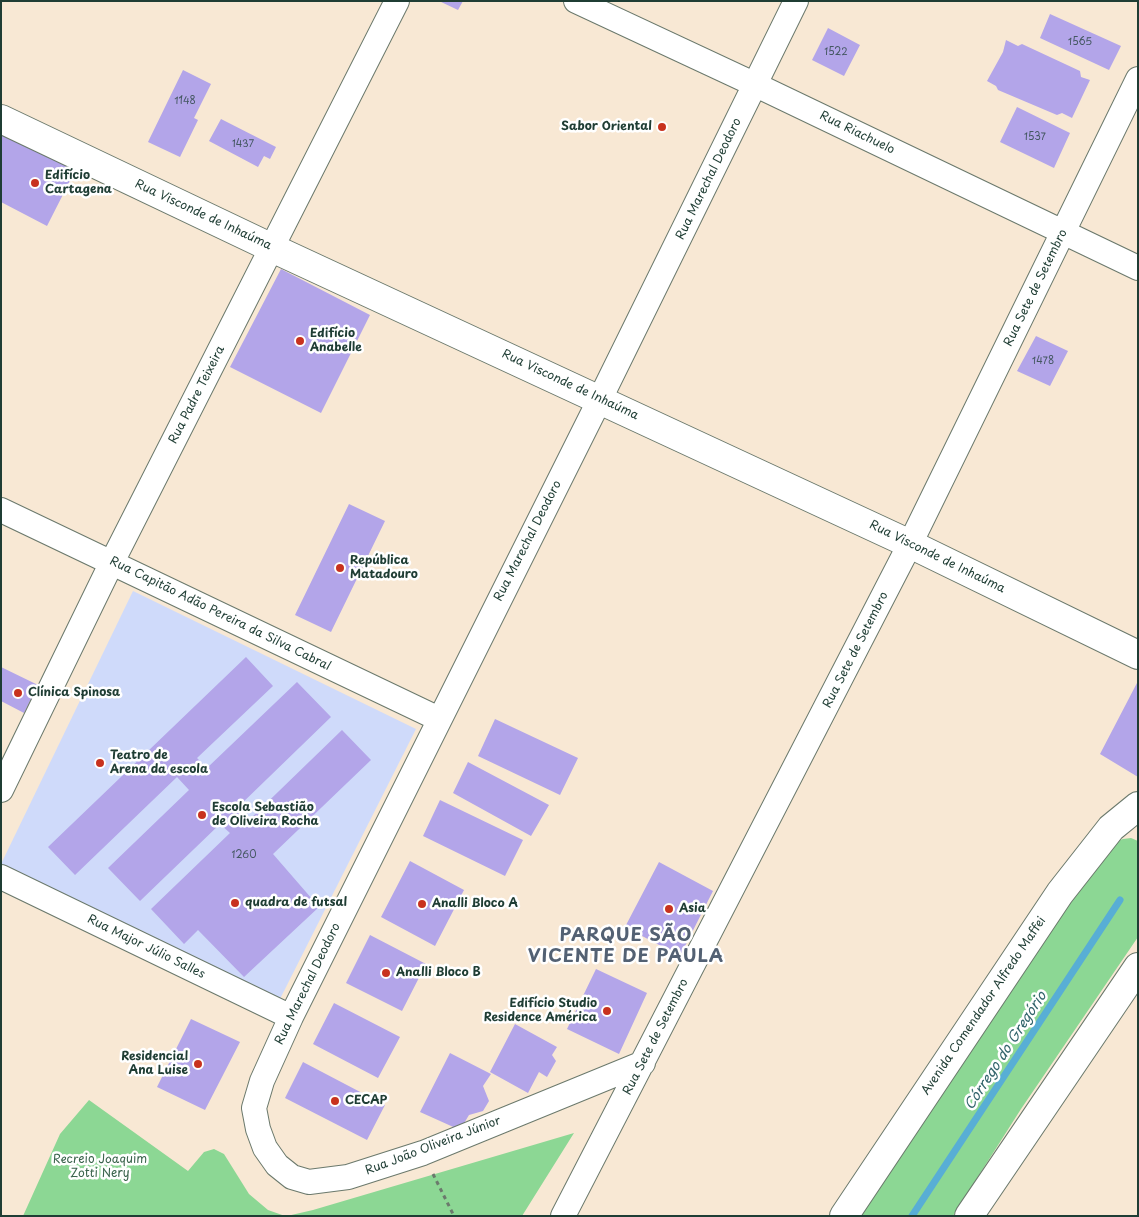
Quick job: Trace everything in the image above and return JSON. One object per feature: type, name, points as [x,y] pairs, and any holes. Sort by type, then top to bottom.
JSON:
[{"type":"street","name":"Rua Padre Teixeira","points":[[1,790],[112,562],[397,1]]},
{"type":"street","name":"Rua Riachuelo","points":[[576,1],[1138,268]]},
{"type":"street","name":"Rua Marechal Deodoro","points":[[262,1082],[291,1016],[438,719],[600,399],[796,1]]},
{"type":"street","name":"Rua Sete de Setembro","points":[[563,1216],[910,544],[1138,79]]},
{"type":"street","name":"Rua Visconde de Inhaúma","points":[[1,119],[272,248],[910,544],[1138,655]]},
{"type":"street","name":"Rua Capitão Adão Pereira da Silva Cabral","points":[[1,510],[438,719]]},
{"type":"street","name":"Avenida Comendador Alfredo Maffei","points":[[844,1216],[1060,893],[1111,828],[1138,806]]},
{"type":"street","points":[[1111,828],[1129,828],[1138,831]]},
{"type":"street","name":"Rua Major Júlio Salles","points":[[1,877],[291,1016]]},
{"type":"street","points":[[969,1216],[1138,967]]},
{"type":"street","name":"Rua João Oliveira Júnior","points":[[262,1082],[254,1108],[258,1129],[265,1148],[277,1165],[292,1178],[309,1182],[348,1178],[423,1153],[643,1063]]},
{"type":"path","points":[[423,1153],[454,1216]]},
{"type":"shaded area","points":[[133,591],[416,729],[280,999],[1,864]]},
{"type":"green space","points":[[1131,838],[1138,841],[1138,937],[1021,1109],[953,1216],[854,1216],[1104,849],[1112,843]]},
{"type":"green space","name":"Recreio Joaquim Zotti Nery","points":[[89,1100],[188,1171],[204,1152],[214,1149],[224,1154],[249,1194],[268,1210],[285,1216],[23,1216],[60,1134]]},
{"type":"green space","points":[[574,1133],[522,1216],[287,1216],[313,1210]]},
{"type":"building","points":[[439,1],[463,1],[458,10]]},
{"type":"building","points":[[1050,14],[1121,46],[1109,70],[1040,38]]},
{"type":"building","points":[[828,28],[860,45],[844,76],[812,60]]},
{"type":"building","points":[[1006,40],[1018,46],[1022,44],[1080,71],[1081,77],[1090,80],[1072,118],[1062,113],[1057,115],[998,90],[996,86],[987,81],[1003,52]]},
{"type":"building","points":[[183,70],[211,84],[194,118],[198,120],[180,157],[148,142]]},
{"type":"building","points":[[1017,107],[1070,133],[1054,168],[1000,142]]},
{"type":"building","points":[[221,119],[276,147],[270,159],[264,156],[258,167],[209,141]]},
{"type":"building","name":"Edifício Cartagena","points":[[7,126],[79,163],[47,226],[1,202],[1,138]]},
{"type":"building","name":"Edifício Anabelle","points":[[281,269],[370,315],[321,413],[230,367]]},
{"type":"building","points":[[1036,336],[1068,351],[1050,386],[1017,371]]},
{"type":"building","name":"República Matadouro","points":[[349,504],[385,521],[331,632],[295,615]]},
{"type":"building","name":"Escola Sebastião de Oliveira Rocha","points":[[246,657],[273,686],[197,758],[207,768],[297,682],[331,717],[236,809],[247,822],[342,730],[371,760],[273,854],[319,907],[244,977],[198,930],[184,944],[151,909],[230,833],[220,824],[140,901],[108,868],[189,790],[177,777],[75,875],[48,847]]},
{"type":"building","name":"Clínica Spinosa","points":[[1,667],[38,685],[24,713],[1,701]]},
{"type":"building","points":[[1138,681],[1138,777],[1100,754]]},
{"type":"building","points":[[495,719],[578,758],[560,795],[478,756]]},
{"type":"building","points":[[468,762],[549,805],[531,836],[453,793]]},
{"type":"building","points":[[440,800],[523,840],[505,876],[423,836]]},
{"type":"building","name":"Analli Bloco A","points":[[410,861],[464,890],[435,946],[381,917]]},
{"type":"building","name":"Asia","points":[[659,862],[713,891],[680,956],[625,927]]},
{"type":"building","name":"Analli Bloco B","points":[[370,935],[426,964],[402,1011],[346,983]]},
{"type":"building","name":"Edifício Studio Residence América","points":[[596,969],[647,993],[619,1054],[567,1029]]},
{"type":"building","points":[[334,1003],[400,1037],[378,1078],[313,1044]]},
{"type":"building","name":"Residencial Ana Luise","points":[[191,1019],[240,1042],[205,1110],[157,1087]]},
{"type":"building","points":[[515,1024],[557,1047],[552,1055],[556,1061],[547,1077],[539,1072],[528,1093],[490,1072]]},
{"type":"building","points":[[450,1053],[491,1074],[483,1086],[489,1101],[483,1111],[469,1115],[460,1130],[420,1112]]},
{"type":"building","name":"CECAP","points":[[303,1062],[385,1105],[367,1140],[285,1098]]},
{"type":"waterway","name":"Córrego do Gregório","points":[[912,1216],[1120,900]]},
{"type":"place","name":"Sabor Oriental","points":[[662,127]]},
{"type":"place","name":"Edifício Cartagena","points":[[35,183]]},
{"type":"place","name":"Edifício Anabelle","points":[[300,341]]},
{"type":"place","name":"República Matadouro","points":[[340,568]]},
{"type":"place","name":"Clínica Spinosa","points":[[18,693]]},
{"type":"place","name":"Teatro de Arena da escola","points":[[100,763]]},
{"type":"place","name":"Escola Sebastião de Oliveira Rocha","points":[[202,815]]},
{"type":"place","name":"quadra de futsal","points":[[235,903]]},
{"type":"place","name":"Analli Bloco A","points":[[422,904]]},
{"type":"place","name":"Asia","points":[[669,909]]},
{"type":"place","name":"Analli Bloco B","points":[[386,973]]},
{"type":"place","name":"Edifício Studio Residence América","points":[[607,1011]]},
{"type":"place","name":"Residencial Ana Luise","points":[[198,1064]]},
{"type":"place","name":"CECAP","points":[[335,1101]]},
{"type":"district","name":"PARQUE SÃO VICENTE DE PAULA","points":[[626,946]]}]
